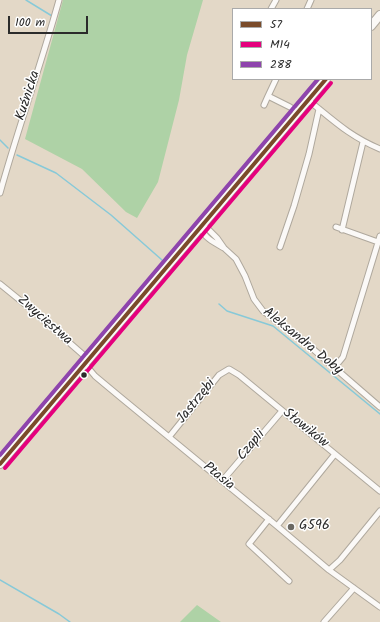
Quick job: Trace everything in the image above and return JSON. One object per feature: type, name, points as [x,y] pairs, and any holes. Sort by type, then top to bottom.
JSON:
[{"type":"main road","points":[[372,25],[380,15]]},
{"type":"main road","points":[[0,464],[325,80]]},
{"type":"street","name":"Kuźnicka","points":[[0,193],[14,143],[59,0]]},
{"type":"street","points":[[264,105],[276,80]]},
{"type":"street","points":[[268,96],[298,112]]},
{"type":"street","points":[[308,100],[349,133],[363,142],[380,149]]},
{"type":"street","points":[[280,248],[309,154],[319,108]]},
{"type":"street","points":[[342,230],[363,142]]},
{"type":"street","points":[[336,227],[378,242]]},
{"type":"street","name":"Aleksandra Doby","points":[[201,228],[202,234],[224,248],[238,263],[254,299],[263,311],[306,343],[380,407]]},
{"type":"street","points":[[334,368],[343,357],[380,236]]},
{"type":"street","name":"Zwycięstwa","points":[[0,284],[32,310],[86,361]]},
{"type":"street","name":"Ptasia","points":[[86,361],[95,376],[329,570],[380,607]]},
{"type":"street","name":"Jastrzębi","points":[[169,437],[219,375],[229,369]]},
{"type":"street","name":"Słowików","points":[[229,369],[239,375],[380,491]]},
{"type":"street","name":"Czapli","points":[[222,481],[282,411]]},
{"type":"street","points":[[277,526],[336,454]]},
{"type":"street","points":[[329,570],[340,560],[380,511]]},
{"type":"street","points":[[269,519],[248,544],[290,581]]},
{"type":"street","points":[[324,622],[354,588]]},
{"type":"green space","points":[[63,0],[203,0],[187,55],[179,100],[158,182],[137,218],[126,212],[82,169],[25,139]]},
{"type":"green space","points":[[197,605],[221,622],[180,622]]},
{"type":"waterway","points":[[26,0],[52,16]]},
{"type":"waterway","points":[[0,140],[8,148]]},
{"type":"waterway","points":[[17,155],[56,173],[111,215],[162,260]]},
{"type":"waterway","points":[[219,304],[227,311],[273,326],[380,414]]},
{"type":"waterway","points":[[0,580],[59,614],[70,622]]},
{"type":"transit line","name":"288","points":[[0,455],[317,80]]},
{"type":"transit line","name":"57","points":[[0,464],[325,80]]},
{"type":"transit line","name":"M14","points":[[5,468],[331,83]]},
{"type":"place","name":"G596","points":[[291,527]]}]
